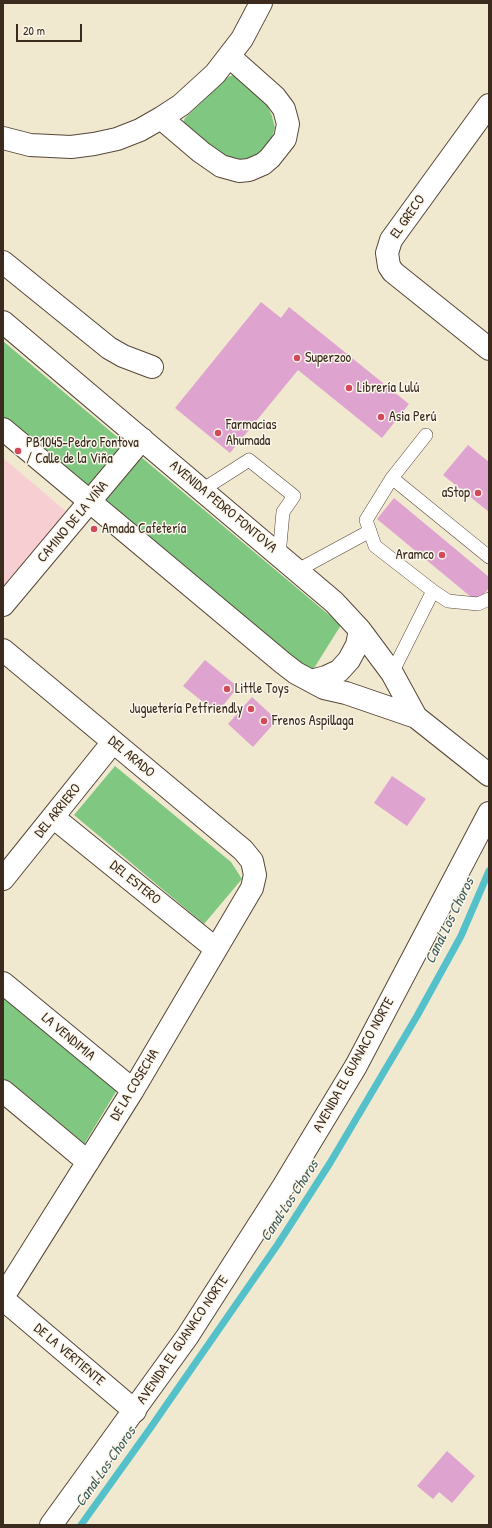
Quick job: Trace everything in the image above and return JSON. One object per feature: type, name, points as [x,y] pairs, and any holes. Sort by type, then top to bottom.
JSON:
[{"type":"street","points":[[3,138],[30,145],[50,147],[79,146],[117,139],[140,130],[162,118],[181,105],[215,74],[242,39],[261,3]]},
{"type":"street","points":[[162,118],[201,152],[221,166],[239,171],[249,170],[264,164],[285,139],[288,124],[284,109],[275,96],[230,56]]},
{"type":"street","name":"EL GRECO","points":[[489,105],[391,240],[387,253],[389,266],[393,272],[489,349]]},
{"type":"street","points":[[3,262],[103,344],[123,356],[152,367]]},
{"type":"street","name":"AVENIDA PEDRO FONTOVA","points":[[3,322],[279,556],[298,570],[346,613],[392,673],[416,717]]},
{"type":"street","name":"AVENIDA PEDRO FONTOVA","points":[[3,429],[283,663],[311,682],[324,688],[346,693],[416,717],[489,775]]},
{"type":"street","name":"CAMINO DE LA VIÑA","points":[[3,605],[142,439]]},
{"type":"street","points":[[311,682],[339,671],[350,660],[357,645],[360,630]]},
{"type":"street","name":"DEL ARADO","points":[[3,650],[243,850],[248,855],[254,868]]},
{"type":"street","name":"DEL ARRIERO","points":[[3,878],[113,742]]},
{"type":"street","name":"AVENIDA EL GUANACO NORTE","points":[[51,1525],[135,1411],[187,1337],[236,1262],[356,1066],[489,812]]},
{"type":"street","name":"DEL ESTERO","points":[[53,817],[216,949]]},
{"type":"street","name":"DE LA COSECHA","points":[[3,1298],[133,1090],[252,888],[255,874],[254,868]]},
{"type":"street","name":"LA VENDIMIA","points":[[3,983],[133,1090]]},
{"type":"street","points":[[3,1091],[88,1162]]},
{"type":"street","name":"DE LA VERTIENTE","points":[[3,1298],[135,1411]]},
{"type":"lane","points":[[426,435],[392,478],[366,520],[375,546],[448,601],[478,604],[489,599]]},
{"type":"lane","points":[[202,490],[249,460],[294,496],[283,512],[279,556]]},
{"type":"lane","points":[[392,478],[489,557]]},
{"type":"lane","points":[[298,570],[370,530]]},
{"type":"lane","points":[[392,673],[433,591]]},
{"type":"shaded area","points":[[3,458],[67,512],[3,589]]},
{"type":"green space","points":[[233,75],[265,101],[272,116],[275,128],[271,140],[260,153],[249,161],[221,158],[183,122],[185,118],[228,77]]},
{"type":"green space","points":[[3,341],[341,625],[311,673],[3,418]]},
{"type":"green space","points":[[115,766],[231,862],[242,879],[204,924],[74,815]]},
{"type":"green space","points":[[3,994],[117,1090],[83,1146],[3,1080]]},
{"type":"building","points":[[261,302],[281,318],[289,307],[409,404],[382,438],[298,370],[230,453],[175,408]]},
{"type":"building","name":"aStop","points":[[468,445],[489,462],[489,512],[443,475]]},
{"type":"building","points":[[394,498],[489,577],[489,588],[477,602],[377,519]]},
{"type":"building","points":[[205,660],[238,687],[217,713],[183,686]]},
{"type":"building","points":[[252,697],[277,720],[253,747],[228,724]]},
{"type":"building","points":[[392,776],[426,799],[407,826],[374,803]]},
{"type":"building","points":[[447,1451],[475,1476],[452,1503],[439,1492],[433,1499],[417,1486]]},
{"type":"waterway","name":"Canal Los Choros","points":[[81,1525],[278,1244],[330,1163],[417,1016],[461,936],[489,871]]},
{"type":"place","name":"Superzoo","points":[[297,358]]},
{"type":"place","name":"Librería Lulú","points":[[349,388]]},
{"type":"place","name":"Asia Perú","points":[[381,417]]},
{"type":"place","name":"Farmacias Ahumada","points":[[218,433]]},
{"type":"place","name":"PB1045-Pedro Fontova / Calle de la Viña","points":[[18,451]]},
{"type":"place","name":"aStop","points":[[478,493]]},
{"type":"place","name":"Amada Cafetería","points":[[94,529]]},
{"type":"place","name":"Aramco","points":[[442,555]]},
{"type":"place","name":"Little Toys","points":[[227,689]]},
{"type":"place","name":"Juguetería Petfriendly","points":[[251,709]]},
{"type":"place","name":"Frenos Aspillaga","points":[[264,721]]}]
